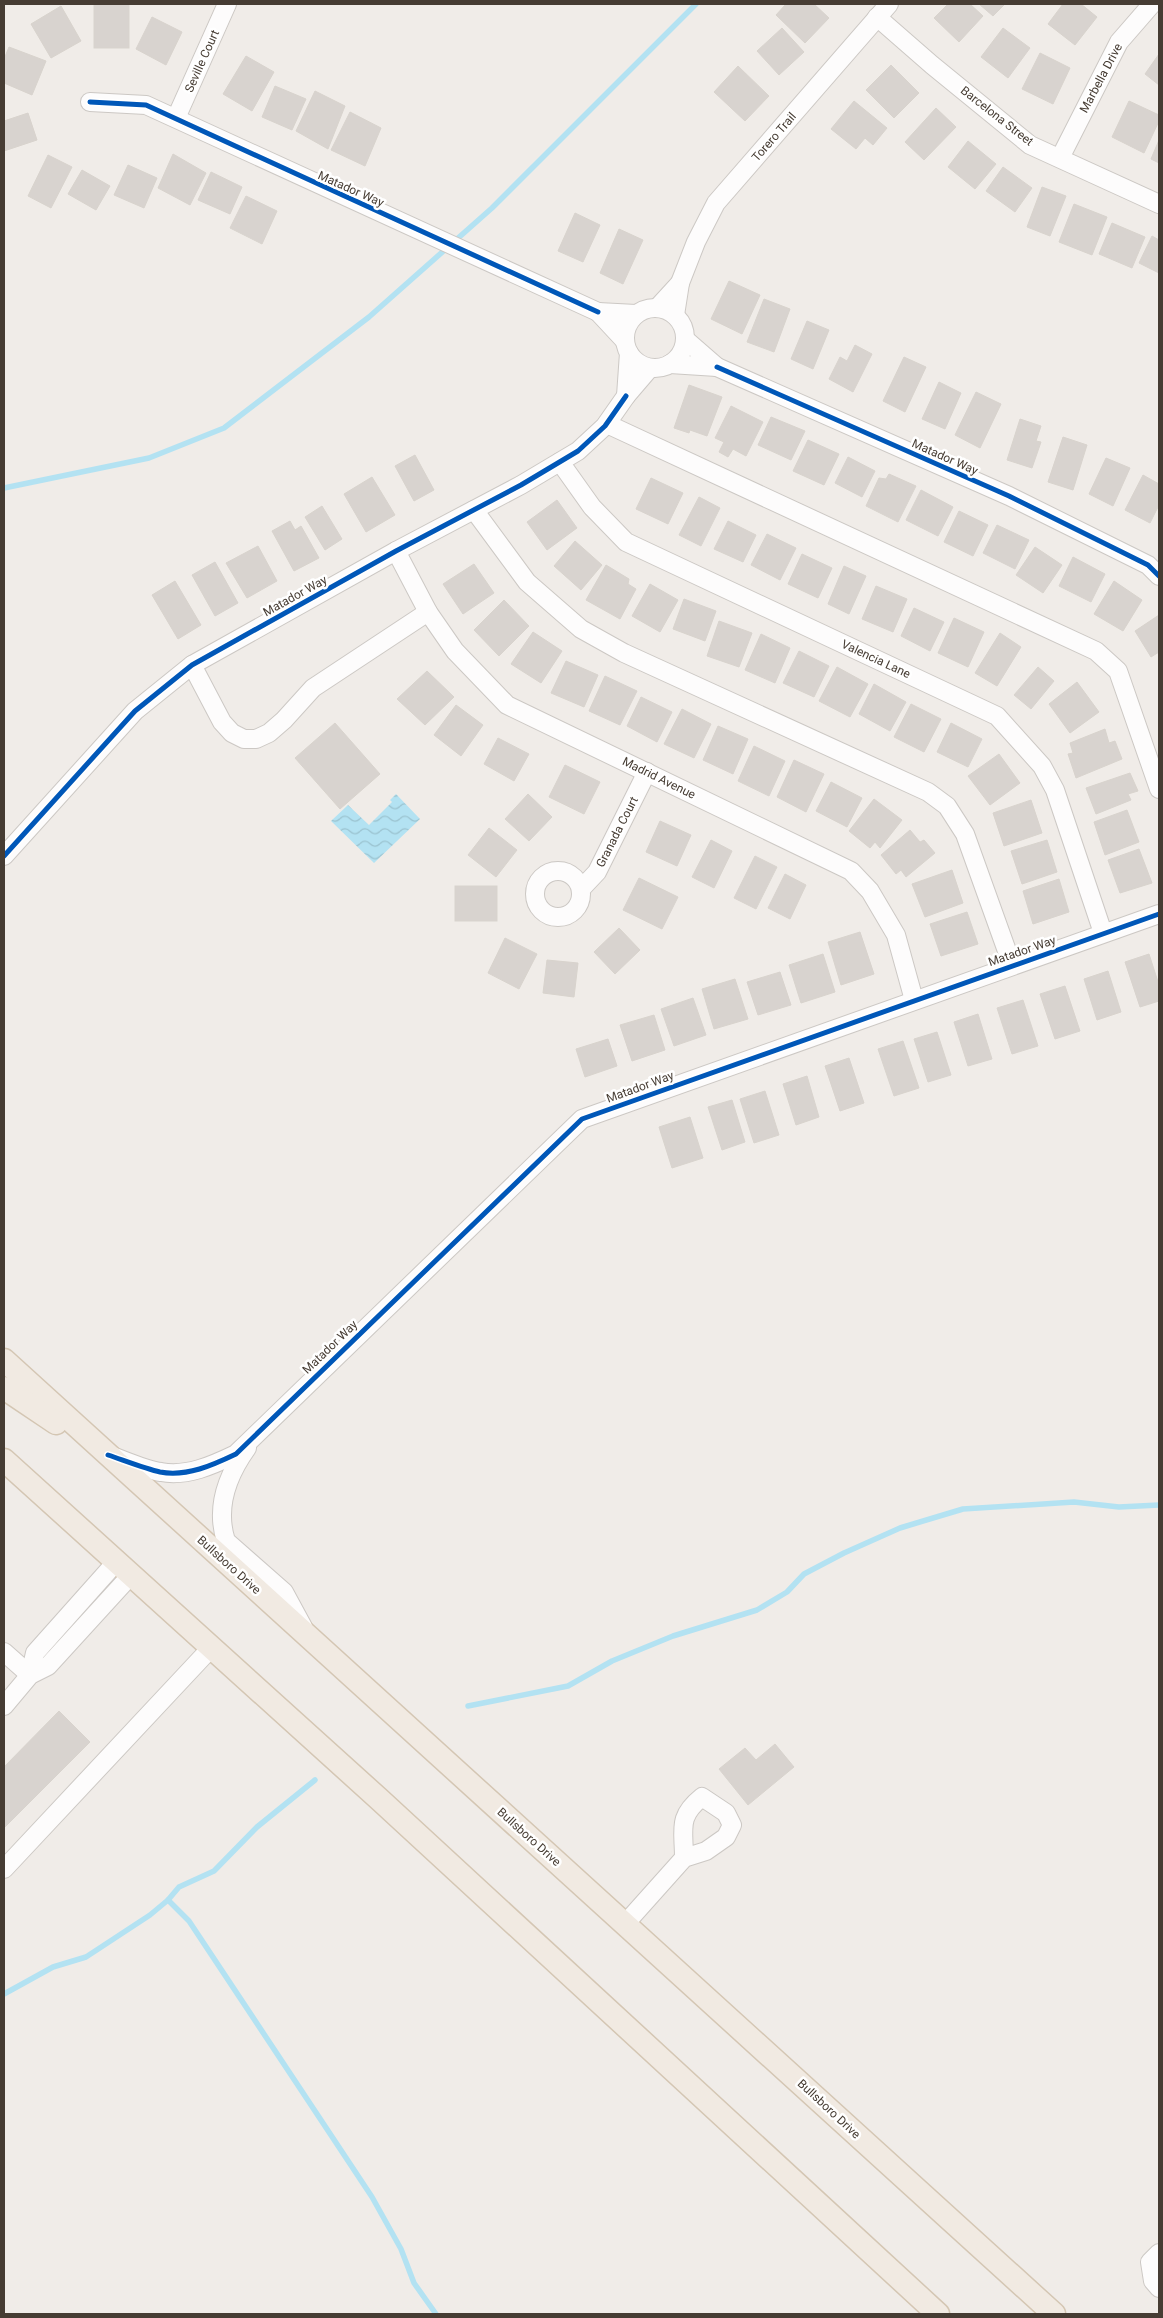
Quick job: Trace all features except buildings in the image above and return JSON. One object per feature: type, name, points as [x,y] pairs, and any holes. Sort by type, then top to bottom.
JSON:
[{"type":"main road","name":"Bullsboro Drive","points":[[4,1360],[1054,2314]]},
{"type":"main road","points":[[4,1388],[112,1459]]},
{"type":"main road","points":[[4,1460],[125,1567],[211,1648],[380,1799],[938,2314]]},
{"type":"street","name":"Seville Court","points":[[176,118],[227,4]]},
{"type":"street","name":"Marbella Drive","points":[[1060,158],[1119,42],[1152,4]]},
{"type":"street","name":"Barcelona Street","points":[[883,10],[932,65],[1030,145],[1159,204]]},
{"type":"street","name":"Torero Trail","points":[[675,314],[680,283],[696,242],[716,203],[883,10]]},
{"type":"street","name":"Matador Way","points":[[90,102],[146,105],[273,165],[598,312],[636,314]]},
{"type":"street","name":"Torero Trail","points":[[658,307],[680,283]]},
{"type":"street","points":[[626,396],[627,347],[625,332],[630,321],[640,311],[658,307],[675,314],[683,326],[686,340],[682,352],[670,364],[660,368],[650,368],[637,362],[627,347]]},
{"type":"street","name":"Matador Way","points":[[598,312],[627,347]]},
{"type":"street","name":"Matador Way","points":[[686,340],[717,367],[1009,496],[1148,566],[1159,576]]},
{"type":"street","name":"Matador Way","points":[[670,364],[717,367]]},
{"type":"street","name":"Matador Way","points":[[4,856],[135,711],[192,665],[578,451],[607,424],[626,396],[650,368]]},
{"type":"street","points":[[607,424],[1096,651],[1118,670],[1159,789]]},
{"type":"street","name":"Valencia Lane","points":[[560,462],[592,507],[626,542],[997,716],[1042,766],[1055,790],[1103,934]]},
{"type":"street","points":[[474,510],[527,582],[581,629],[624,653],[928,792],[947,806],[965,834],[1012,965]]},
{"type":"street","name":"Madrid Avenue","points":[[396,551],[428,612],[455,651],[507,705],[850,872],[870,891],[896,935],[914,1000]]},
{"type":"street","points":[[192,665],[222,722],[232,733],[244,739],[256,739],[269,733],[284,720],[313,688],[428,612]]},
{"type":"street","name":"Granada Court","points":[[581,889],[597,872],[647,772]]},
{"type":"street","name":"Matador Way","points":[[112,1459],[160,1472],[178,1473],[194,1471],[236,1454],[582,1119],[1159,914]]},
{"type":"street","points":[[264,1426],[244,1452],[227,1482],[221,1510],[222,1529],[226,1541],[284,1592],[308,1636]]},
{"type":"street","points":[[4,1706],[30,1675],[36,1653],[125,1567]]},
{"type":"street","points":[[4,1869],[211,1648]]},
{"type":"street","points":[[4,1652],[30,1675]]},
{"type":"street","points":[[625,1924],[684,1858]]},
{"type":"street","points":[[1159,2253],[1150,2262],[1153,2281],[1159,2288]]},
{"type":"water","points":[[396,794],[420,819],[374,863],[331,821],[348,805],[369,825],[392,802],[390,800]]},
{"type":"waterway","points":[[4,488],[149,458],[224,428],[369,317],[492,208],[696,4]]},
{"type":"waterway","points":[[468,1706],[568,1686],[612,1661],[673,1636],[757,1610],[787,1592],[804,1574],[844,1553],[900,1528],[963,1509],[1074,1502],[1119,1507],[1159,1505]]},
{"type":"waterway","points":[[4,1994],[53,1967],[86,1957],[150,1915],[168,1900],[179,1887],[214,1871],[257,1827],[315,1780]]},
{"type":"waterway","points":[[168,1900],[189,1921],[372,2197],[401,2249],[414,2283],[436,2314]]},
{"type":"cycle path","points":[[90,102],[146,105],[598,312]]},
{"type":"cycle path","points":[[717,367],[1009,496],[1148,565],[1159,576]]},
{"type":"cycle path","points":[[4,856],[135,711],[192,665],[396,551],[521,485],[578,451],[605,426],[626,396]]},
{"type":"cycle path","points":[[108,1455],[148,1469],[180,1473],[200,1469],[236,1454],[582,1119],[1159,914]]}]
